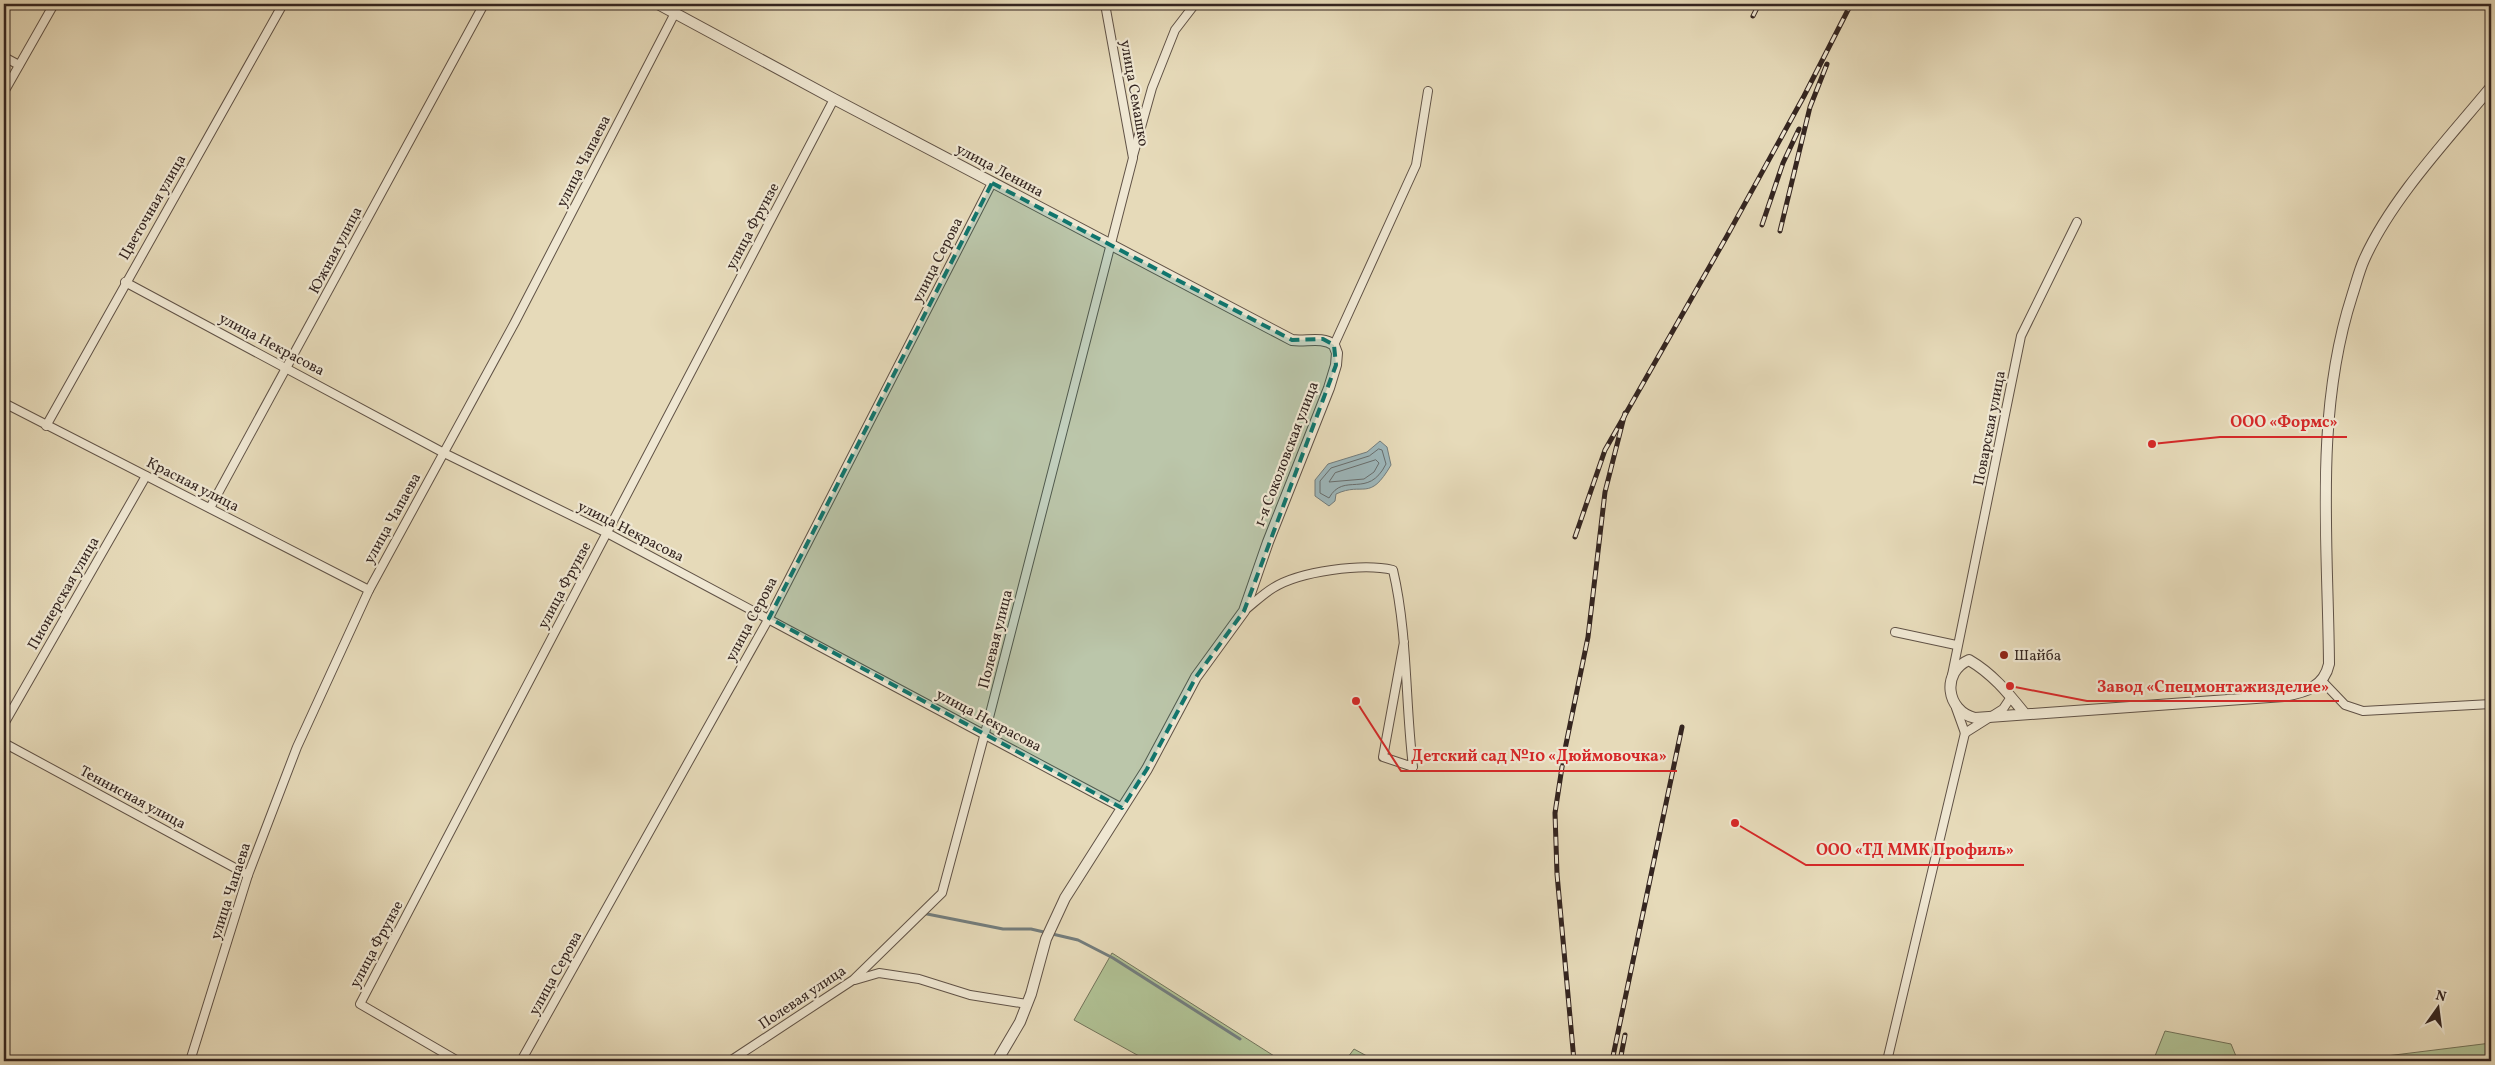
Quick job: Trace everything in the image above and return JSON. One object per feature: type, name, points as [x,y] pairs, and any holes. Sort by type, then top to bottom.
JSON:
[{"type":"street","points":[[4,92],[54,4]]},
{"type":"street","name":"Цветочная улица","points":[[46,426],[125,282],[283,4]]},
{"type":"street","name":"Южная улица","points":[[210,508],[484,4]]},
{"type":"street","name":"улица Ленина","points":[[658,4],[992,183],[1292,340],[1310,341],[1323,339],[1334,345]]},
{"type":"street","name":"улица Семашко","points":[[1106,4],[1133,158],[1109,244]]},
{"type":"street","points":[[1133,158],[1152,88],[1175,30],[1194,4]]},
{"type":"street","name":"улица Чапаева","points":[[190,1061],[248,875],[297,747],[369,590],[515,322],[675,13]]},
{"type":"street","points":[[4,57],[19,65]]},
{"type":"street","points":[[1956,708],[1966,716],[1989,718],[2284,696],[2303,692],[2322,681],[2329,664],[2327,468],[2330,397],[2336,354],[2347,312],[2364,260],[2396,205],[2491,87]]},
{"type":"street","name":"1-я Соколовская улица","points":[[997,1061],[1020,1022],[1048,934],[1065,898],[1147,769],[1196,677],[1244,611],[1268,542],[1329,388],[1336,365],[1337,353],[1334,345],[1416,166],[1428,91]]},
{"type":"street","name":"улица Фрунзе","points":[[458,1061],[360,1004],[834,99]]},
{"type":"street","name":"улица Серова","points":[[521,1061],[768,618],[992,183]]},
{"type":"street","name":"Поварская улица","points":[[1952,676],[1956,647],[1985,516],[2021,336],[2077,222]]},
{"type":"street","name":"Полевая улица","points":[[730,1061],[853,980],[942,893],[985,733],[1109,244]]},
{"type":"street","name":"улица Некрасова","points":[[125,282],[287,367],[444,453],[607,533],[985,733],[1122,808]]},
{"type":"street","name":"Красная улица","points":[[4,403],[369,590]]},
{"type":"street","name":"Пионерская улица","points":[[4,724],[146,476]]},
{"type":"street","points":[[1244,611],[1273,588],[1298,577],[1376,566],[1394,570],[1400,596],[1404,642],[1407,721],[1413,767],[1382,757],[1404,642]]},
{"type":"street","points":[[1895,632],[1956,647],[1969,660],[1990,674],[2025,714]]},
{"type":"street","points":[[1887,1061],[1965,733],[1952,698],[1952,676],[1957,666],[1969,660]]},
{"type":"street","points":[[2322,681],[2344,705],[2363,711],[2491,704]]},
{"type":"street","points":[[1965,733],[2003,709],[2011,697]]},
{"type":"street","name":"Теннисная улица","points":[[4,743],[248,875]]},
{"type":"street","points":[[853,980],[879,973],[919,979],[970,995],[1027,1004]]},
{"type":"highlighted area","points":[[992,183],[1292,340],[1323,339],[1334,345],[1336,365],[1244,611],[1196,677],[1147,769],[1122,808],[769,618]]},
{"type":"green space","points":[[1112,953],[1282,1061],[1148,1061],[1074,1020]]},
{"type":"green space","points":[[2165,1031],[2231,1044],[2238,1061],[2153,1061]]},
{"type":"green space","points":[[2491,1043],[2491,1061],[2346,1061]]},
{"type":"green space","points":[[1354,1049],[1376,1061],[1345,1061]]},
{"type":"water","points":[[1380,441],[1387,447],[1391,465],[1377,484],[1366,489],[1353,489],[1336,494],[1335,501],[1329,506],[1315,496],[1315,480],[1328,464],[1367,452]]},
{"type":"waterway","points":[[922,913],[1003,929],[1031,929],[1078,940],[1113,958],[1240,1039]]},
{"type":"railway","points":[[1753,16],[1759,4]]},
{"type":"railway","points":[[1575,537],[1605,450],[1727,236],[1804,96],[1851,4]]},
{"type":"railway","points":[[1780,231],[1810,107],[1827,64]]},
{"type":"railway","points":[[1762,225],[1783,163],[1799,129]]},
{"type":"railway","points":[[1574,1061],[1557,874],[1555,813],[1564,754],[1588,637],[1605,492],[1625,413]]},
{"type":"railway","points":[[1612,1061],[1682,727]]},
{"type":"railway","points":[[1620,1061],[1625,1035]]},
{"type":"place","name":"ООО «Формс»","points":[[2152,444]]},
{"type":"place","name":"Шайба","points":[[2004,655]]},
{"type":"place","name":"Завод «Спецмонтажизделие»","points":[[2010,686]]},
{"type":"place","name":"Детский сад №10 «Дюймовочка»","points":[[1356,701]]},
{"type":"place","name":"ООО «ТД ММК Профиль»","points":[[1735,823]]}]
